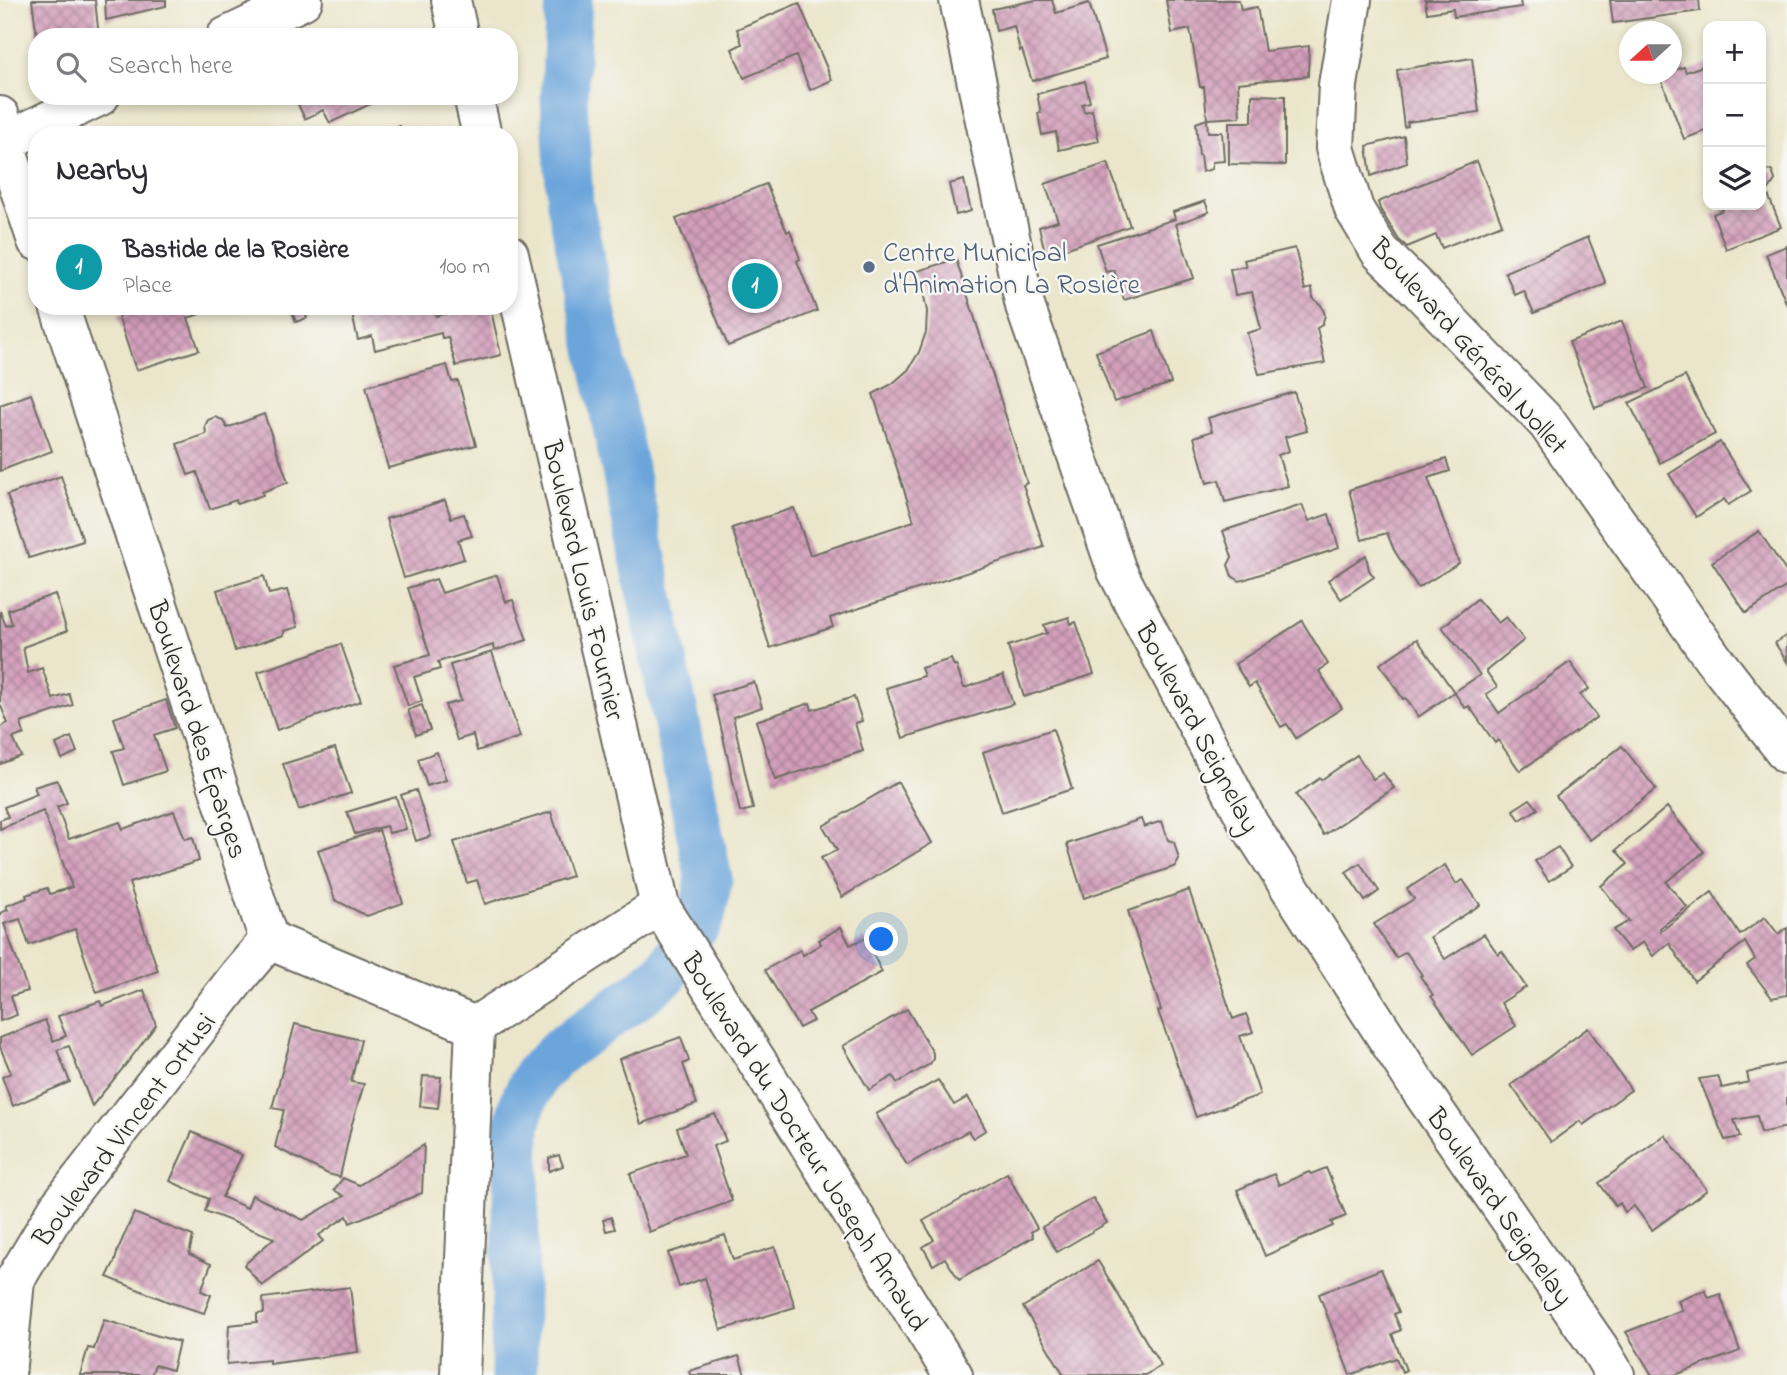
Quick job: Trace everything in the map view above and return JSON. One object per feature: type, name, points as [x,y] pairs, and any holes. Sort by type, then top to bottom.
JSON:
[{"type":"street","points":[[245,28],[303,0]]},
{"type":"street","points":[[450,0],[457,28]]},
{"type":"street","name":"Boulevard Seignelay","points":[[958,0],[1025,306],[1117,570],[1248,824],[1419,1088],[1615,1375]]},
{"type":"street","name":"Boulevard Général Nollet","points":[[1352,0],[1338,85],[1335,148],[1354,209],[1380,252],[1546,424],[1713,658],[1787,754]]},
{"type":"street","points":[[28,214],[1,134],[77,105]]},
{"type":"street","points":[[475,105],[480,126]]},
{"type":"street","name":"Boulevard Louis Fournier","points":[[518,291],[676,933]]},
{"type":"street","name":"Boulevard des Éparges","points":[[62,315],[269,940]]},
{"type":"street","points":[[269,940],[475,1026],[676,933]]},
{"type":"street","name":"Boulevard du Docteur Joseph Arnaud","points":[[676,933],[953,1375]]},
{"type":"street","name":"Boulevard Vincent Ortusi","points":[[6,1375],[8,1264],[58,1208],[269,940]]},
{"type":"street","points":[[460,1375],[475,1026]]},
{"type":"building","points":[[32,0],[95,0],[98,28],[36,28]]},
{"type":"building","points":[[105,0],[166,0],[166,6],[106,20]]},
{"type":"building","points":[[1037,0],[1052,0],[1056,13],[1089,3],[1106,59],[1032,81],[1014,26],[996,31],[992,9]]},
{"type":"building","points":[[1166,0],[1239,0],[1241,10],[1257,7],[1265,51],[1309,46],[1308,76],[1238,83],[1240,117],[1207,119],[1204,87],[1200,87],[1190,29],[1172,33]]},
{"type":"building","points":[[1425,0],[1520,0],[1521,7],[1454,17],[1453,9],[1427,13]]},
{"type":"building","points":[[1610,0],[1699,0],[1700,11],[1613,23]]},
{"type":"building","points":[[799,3],[832,80],[810,90],[796,56],[744,78],[732,49],[742,44],[737,29]]},
{"type":"building","points":[[1472,58],[1479,112],[1407,122],[1408,126],[1404,127],[1397,70]]},
{"type":"building","points":[[1703,66],[1703,132],[1684,139],[1663,84],[1682,84],[1682,68],[1686,72]]},
{"type":"building","points":[[1085,81],[1090,102],[1082,104],[1084,112],[1092,110],[1099,141],[1059,150],[1056,132],[1042,135],[1037,94]]},
{"type":"building","points":[[1252,95],[1285,96],[1285,165],[1229,164],[1229,122],[1252,122]]},
{"type":"building","points":[[298,105],[368,105],[330,123],[323,110],[305,119]]},
{"type":"building","points":[[1207,119],[1208,132],[1222,132],[1224,161],[1212,162],[1212,169],[1202,172],[1196,123]]},
{"type":"building","points":[[1404,136],[1407,163],[1371,176],[1367,146]]},
{"type":"building","points":[[1477,161],[1502,224],[1442,248],[1436,235],[1407,247],[1399,240],[1378,202]]},
{"type":"building","points":[[1108,163],[1130,226],[1046,256],[1039,227],[1058,221],[1045,184]]},
{"type":"building","points":[[1766,170],[1772,171],[1775,180],[1767,192],[1781,227],[1726,249],[1713,214],[1723,210],[1766,210]]},
{"type":"building","points":[[964,180],[971,211],[956,215],[949,184]]},
{"type":"building","points":[[766,184],[787,232],[790,230],[800,259],[797,261],[817,311],[728,346],[676,219]]},
{"type":"building","points":[[1205,201],[1209,212],[1176,224],[1194,278],[1124,300],[1114,270],[1106,272],[1097,244],[1175,219],[1173,212]]},
{"type":"building","points":[[1588,237],[1606,284],[1534,313],[1524,291],[1515,295],[1505,272]]},
{"type":"building","points":[[1787,246],[1787,305],[1766,254]]},
{"type":"building","points":[[1295,248],[1305,290],[1312,288],[1313,298],[1321,305],[1325,315],[1322,325],[1317,328],[1325,363],[1259,374],[1247,333],[1261,329],[1252,292],[1235,295],[1230,269],[1246,266],[1244,260]]},
{"type":"building","points":[[956,259],[1027,483],[1023,485],[1044,547],[830,618],[833,627],[770,648],[732,528],[794,508],[810,555],[914,521],[873,394],[892,384],[908,370],[919,352],[926,332],[927,311],[923,291],[914,272]]},
{"type":"building","points":[[196,315],[188,318],[199,350],[136,370],[118,316]]},
{"type":"building","points":[[293,315],[306,315],[307,318],[296,322]]},
{"type":"building","points":[[352,315],[492,315],[501,355],[456,366],[448,337],[442,338],[441,333],[375,350],[372,336],[358,340]]},
{"type":"building","points":[[1622,321],[1648,388],[1595,408],[1569,342]]},
{"type":"building","points":[[1154,331],[1171,383],[1114,402],[1096,352]]},
{"type":"building","points":[[447,365],[452,382],[458,381],[476,445],[388,468],[366,386]]},
{"type":"building","points":[[1685,376],[1715,434],[1660,463],[1629,403]]},
{"type":"building","points":[[1294,392],[1307,431],[1285,437],[1289,451],[1278,455],[1288,486],[1225,502],[1219,480],[1207,483],[1194,437],[1212,431],[1208,418]]},
{"type":"building","points":[[31,394],[52,451],[0,471],[0,405]]},
{"type":"building","points":[[264,414],[288,482],[237,504],[236,500],[210,509],[197,472],[188,475],[177,444],[206,434],[205,426],[208,420],[215,417],[223,420],[227,428]]},
{"type":"building","points":[[1720,442],[1751,491],[1728,505],[1724,499],[1696,517],[1669,474]]},
{"type":"building","points":[[1446,459],[1450,471],[1428,478],[1459,563],[1418,588],[1394,550],[1387,533],[1362,540],[1349,490]]},
{"type":"building","points":[[61,476],[83,541],[29,558],[7,495]]},
{"type":"building","points":[[445,500],[451,518],[464,514],[472,536],[458,540],[464,559],[404,578],[386,519]]},
{"type":"building","points":[[1302,505],[1309,521],[1329,514],[1339,548],[1240,581],[1232,576],[1228,565],[1232,557],[1223,531]]},
{"type":"building","points":[[1759,531],[1787,573],[1787,586],[1746,613],[1712,562]]},
{"type":"building","points":[[1366,555],[1369,570],[1374,577],[1341,599],[1328,580]]},
{"type":"building","points":[[497,575],[506,602],[513,600],[527,640],[494,651],[493,645],[438,662],[440,669],[414,677],[422,701],[408,706],[394,665],[430,655],[408,588],[436,579],[442,593]]},
{"type":"building","points":[[264,576],[269,594],[287,590],[298,627],[284,631],[284,635],[235,651],[217,590]]},
{"type":"building","points":[[55,594],[67,631],[23,647],[28,673],[42,668],[53,699],[69,694],[73,705],[21,723],[24,734],[13,738],[21,756],[0,764],[0,727],[8,723],[0,704],[0,611],[6,626],[12,624],[8,610]]},
{"type":"building","points":[[1477,599],[1498,623],[1506,617],[1524,640],[1486,671],[1497,687],[1486,694],[1499,713],[1570,662],[1589,689],[1580,695],[1597,717],[1520,771],[1498,740],[1495,743],[1469,706],[1465,708],[1454,692],[1480,675],[1442,627]]},
{"type":"building","points":[[1069,617],[1071,624],[1076,622],[1094,674],[1024,697],[1008,646],[1047,633],[1044,625]]},
{"type":"building","points":[[1302,621],[1328,664],[1319,671],[1342,708],[1296,738],[1287,724],[1281,727],[1255,683],[1249,687],[1235,664]]},
{"type":"building","points":[[1787,635],[1787,662],[1775,643]]},
{"type":"building","points":[[1417,639],[1454,692],[1418,717],[1380,664]]},
{"type":"building","points":[[341,644],[361,701],[277,730],[258,672]]},
{"type":"building","points":[[492,652],[520,737],[477,751],[473,735],[457,740],[445,705],[461,701],[450,665]]},
{"type":"building","points":[[951,659],[954,666],[956,665],[964,688],[1003,675],[1013,704],[903,738],[886,688],[924,676],[921,668]]},
{"type":"building","points":[[754,682],[762,707],[733,717],[753,809],[740,812],[712,695]]},
{"type":"building","points":[[854,697],[862,721],[855,723],[863,751],[775,780],[756,721],[810,703],[812,710]]},
{"type":"building","points":[[166,700],[175,728],[154,735],[166,771],[124,785],[113,751],[124,748],[114,718]]},
{"type":"building","points":[[422,705],[430,730],[416,735],[408,710]]},
{"type":"building","points":[[1053,729],[1072,789],[1002,812],[983,752]]},
{"type":"building","points":[[71,737],[77,752],[62,759],[56,744]]},
{"type":"building","points":[[1622,746],[1656,789],[1590,840],[1556,796]]},
{"type":"building","points":[[335,748],[351,793],[299,810],[283,764]]},
{"type":"building","points":[[437,752],[446,780],[427,786],[418,759]]},
{"type":"building","points":[[1357,755],[1373,779],[1383,773],[1394,788],[1324,835],[1296,795]]},
{"type":"building","points":[[57,780],[67,803],[57,807],[69,839],[120,822],[123,829],[174,811],[185,839],[193,837],[199,861],[129,883],[158,971],[97,993],[75,929],[29,945],[20,919],[4,924],[28,991],[11,996],[17,1015],[0,1021],[0,913],[8,910],[6,906],[27,898],[26,895],[47,888],[50,894],[72,887],[43,811],[0,829],[0,820],[8,817],[4,807],[37,794],[34,787]]},
{"type":"building","points":[[898,782],[932,843],[842,897],[821,858],[837,850],[823,826]]},
{"type":"building","points":[[416,790],[431,836],[416,841],[401,795]]},
{"type":"building","points":[[396,797],[406,829],[389,833],[386,826],[355,834],[347,812]]},
{"type":"building","points":[[1530,799],[1538,809],[1520,820],[1513,810]]},
{"type":"building","points":[[1667,807],[1704,852],[1666,882],[1687,907],[1660,928],[1661,931],[1712,892],[1740,935],[1765,917],[1778,934],[1787,928],[1787,995],[1772,998],[1747,965],[1755,959],[1745,942],[1694,981],[1669,943],[1653,956],[1643,942],[1630,951],[1613,930],[1629,921],[1601,886],[1628,864],[1616,850]]},
{"type":"building","points":[[551,812],[572,876],[485,904],[477,880],[467,883],[454,842]]},
{"type":"building","points":[[1141,819],[1144,827],[1162,821],[1168,840],[1174,842],[1179,859],[1176,866],[1084,898],[1067,844]]},
{"type":"building","points":[[379,830],[403,903],[367,916],[335,900],[318,850]]},
{"type":"building","points":[[1558,847],[1571,867],[1549,881],[1535,861]]},
{"type":"building","points":[[1360,863],[1379,891],[1365,901],[1346,872]]},
{"type":"building","points":[[1445,865],[1456,884],[1463,880],[1480,905],[1430,937],[1445,959],[1484,934],[1498,954],[1502,951],[1526,987],[1501,1003],[1516,1026],[1472,1055],[1431,996],[1433,995],[1420,976],[1422,975],[1406,952],[1396,958],[1374,924],[1414,899],[1407,889]]},
{"type":"building","points":[[1189,890],[1233,1019],[1246,1014],[1253,1032],[1240,1036],[1260,1095],[1196,1117],[1158,1011],[1161,1010],[1128,911]]},
{"type":"building","points":[[841,927],[850,945],[865,938],[882,972],[808,1012],[813,1021],[799,1028],[765,970],[800,950],[803,955],[821,944],[819,940]]},
{"type":"building","points":[[144,990],[156,1025],[92,1106],[69,1046],[57,1050],[70,1082],[13,1106],[2,1077],[11,1073],[0,1047],[0,1038],[45,1020],[53,1041],[66,1036],[58,1016],[100,1001],[102,1006]]},
{"type":"building","points":[[907,1009],[933,1053],[933,1059],[930,1064],[897,1083],[893,1076],[869,1090],[843,1046]]},
{"type":"building","points":[[295,1024],[361,1040],[351,1082],[364,1084],[340,1177],[328,1174],[275,1147],[284,1110],[272,1108]]},
{"type":"building","points":[[1588,1028],[1631,1090],[1583,1125],[1580,1121],[1551,1142],[1511,1085]]},
{"type":"building","points":[[681,1037],[689,1061],[683,1064],[697,1104],[641,1124],[619,1059]]},
{"type":"building","points":[[1787,1063],[1787,1127],[1761,1133],[1757,1116],[1734,1120],[1740,1137],[1725,1140],[1699,1079],[1718,1076],[1722,1088],[1749,1082],[1747,1073]]},
{"type":"building","points":[[423,1076],[441,1077],[438,1108],[420,1106]]},
{"type":"building","points":[[938,1080],[954,1105],[968,1097],[986,1130],[973,1138],[968,1131],[907,1165],[876,1114]]},
{"type":"building","points":[[715,1114],[726,1141],[713,1146],[732,1201],[649,1232],[630,1174],[686,1154],[677,1128]]},
{"type":"building","points":[[192,1132],[242,1155],[222,1197],[247,1208],[252,1195],[303,1220],[344,1196],[334,1190],[343,1178],[359,1185],[424,1145],[422,1193],[350,1223],[347,1216],[319,1235],[323,1241],[262,1286],[244,1265],[274,1238],[205,1211],[209,1199],[170,1181]]},
{"type":"building","points":[[1665,1135],[1707,1190],[1652,1230],[1634,1206],[1625,1212],[1620,1203],[1616,1206],[1599,1183]]},
{"type":"building","points":[[559,1155],[563,1166],[549,1171],[549,1158]]},
{"type":"building","points":[[1326,1168],[1346,1216],[1331,1222],[1333,1226],[1265,1256],[1237,1190],[1274,1174],[1279,1185]]},
{"type":"building","points":[[1007,1173],[1037,1228],[1031,1232],[1033,1237],[959,1280],[945,1258],[933,1265],[923,1247],[934,1240],[923,1221]]},
{"type":"building","points":[[1093,1198],[1107,1223],[1057,1252],[1042,1227]]},
{"type":"building","points":[[134,1213],[193,1236],[189,1254],[211,1264],[201,1291],[211,1295],[204,1313],[107,1277]]},
{"type":"building","points":[[611,1217],[615,1229],[606,1231],[603,1220]]},
{"type":"building","points":[[725,1235],[733,1260],[775,1247],[795,1307],[721,1330],[705,1278],[679,1287],[668,1253]]},
{"type":"building","points":[[1098,1261],[1161,1366],[1145,1375],[1064,1375],[1023,1307]]},
{"type":"building","points":[[1381,1269],[1399,1312],[1394,1314],[1401,1330],[1392,1334],[1406,1370],[1402,1372],[1396,1358],[1350,1375],[1319,1294]]},
{"type":"building","points":[[350,1287],[358,1352],[269,1364],[269,1360],[227,1364],[229,1325],[257,1322],[257,1314],[264,1313],[263,1298]]},
{"type":"building","points":[[1705,1290],[1709,1298],[1720,1294],[1740,1351],[1675,1375],[1652,1375],[1626,1332],[1682,1310],[1678,1301]]},
{"type":"building","points":[[104,1320],[179,1342],[172,1370],[155,1365],[151,1375],[80,1375],[88,1348],[94,1349]]},
{"type":"building","points":[[739,1356],[745,1375],[690,1375],[689,1371]]},
{"type":"waterway","points":[[514,1375],[517,1126],[524,1100],[536,1075],[562,1049],[666,973],[702,916],[709,879],[570,203],[564,100],[569,0]]},
{"type":"place","name":"Centre Municipal d'Animation La Rosière","points":[[869,267]]},
{"type":"place","name":"Bastide de la Rosière","points":[[755,286]]}]
